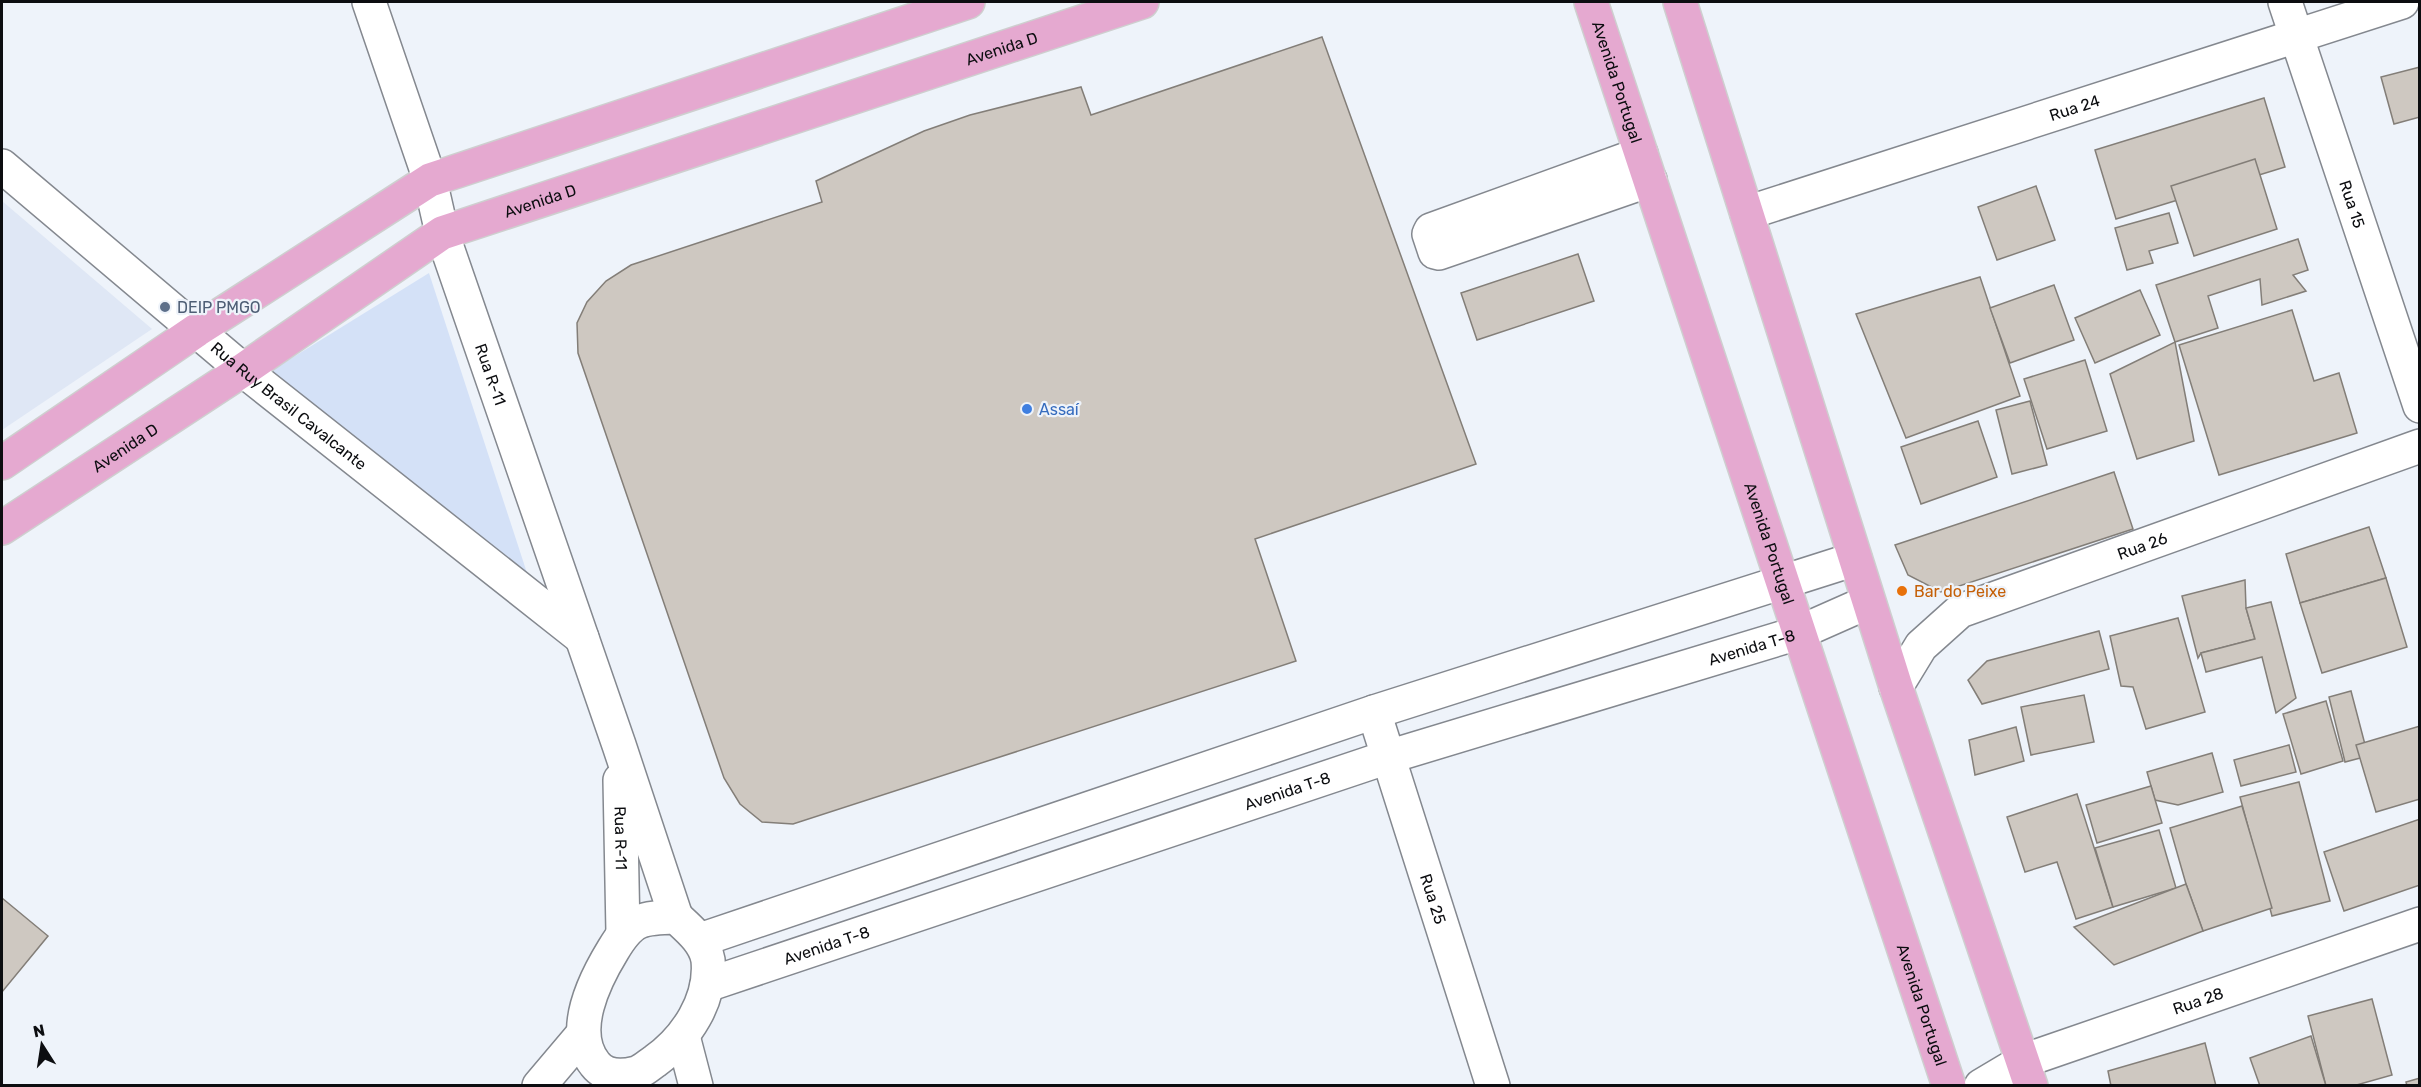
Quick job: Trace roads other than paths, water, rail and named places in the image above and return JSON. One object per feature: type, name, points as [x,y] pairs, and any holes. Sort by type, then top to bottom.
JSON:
[{"type":"main road","points":[[2,463],[196,330],[430,180],[968,2]]},
{"type":"main road","name":"Avenida D","points":[[2,528],[243,370],[442,234],[1142,2]]},
{"type":"main road","name":"Avenida Portugal","points":[[1591,2],[1949,1086]]},
{"type":"main road","points":[[1680,2],[1868,602],[2027,1073]]},
{"type":"street","name":"Rua R-11","points":[[369,2],[430,180],[442,234],[620,745],[676,917]]},
{"type":"street","name":"Rua 15","points":[[2285,2],[2420,406]]},
{"type":"street","name":"Rua 24","points":[[1747,213],[2402,2]]},
{"type":"street","name":"Rua Ruy Brasil Cavalcante","points":[[2,166],[243,370],[582,638]]},
{"type":"street","points":[[1646,167],[1439,253],[1435,252],[1429,234],[1431,230],[1646,167]]},
{"type":"street","name":"Rua 26","points":[[1896,687],[1921,646],[1960,610],[2420,446]]},
{"type":"street","points":[[700,940],[1374,712],[1855,559]]},
{"type":"street","name":"Avenida T-8","points":[[707,985],[1388,757],[1798,633],[1868,602]]},
{"type":"street","name":"Rua 25","points":[[1374,712],[1493,1086]]},
{"type":"street","name":"Rua R-11","points":[[620,745],[623,933]]},
{"type":"street","points":[[676,917],[700,940],[708,959],[707,985],[699,1009],[682,1036],[641,1079],[615,1076],[599,1070],[587,1054],[583,1034],[591,997],[623,933],[642,918],[676,917]]},
{"type":"street","name":"Rua 28","points":[[1981,1086],[2027,1073],[2420,924]]},
{"type":"street","points":[[539,1086],[583,1034]]},
{"type":"street","points":[[682,1036],[696,1086]]},
{"type":"place","name":"DEIP PMGO","points":[[165,307]]},
{"type":"place","name":"Assaí","points":[[1027,409]]},
{"type":"place","name":"Bar do Peixe","points":[[1902,591]]}]
